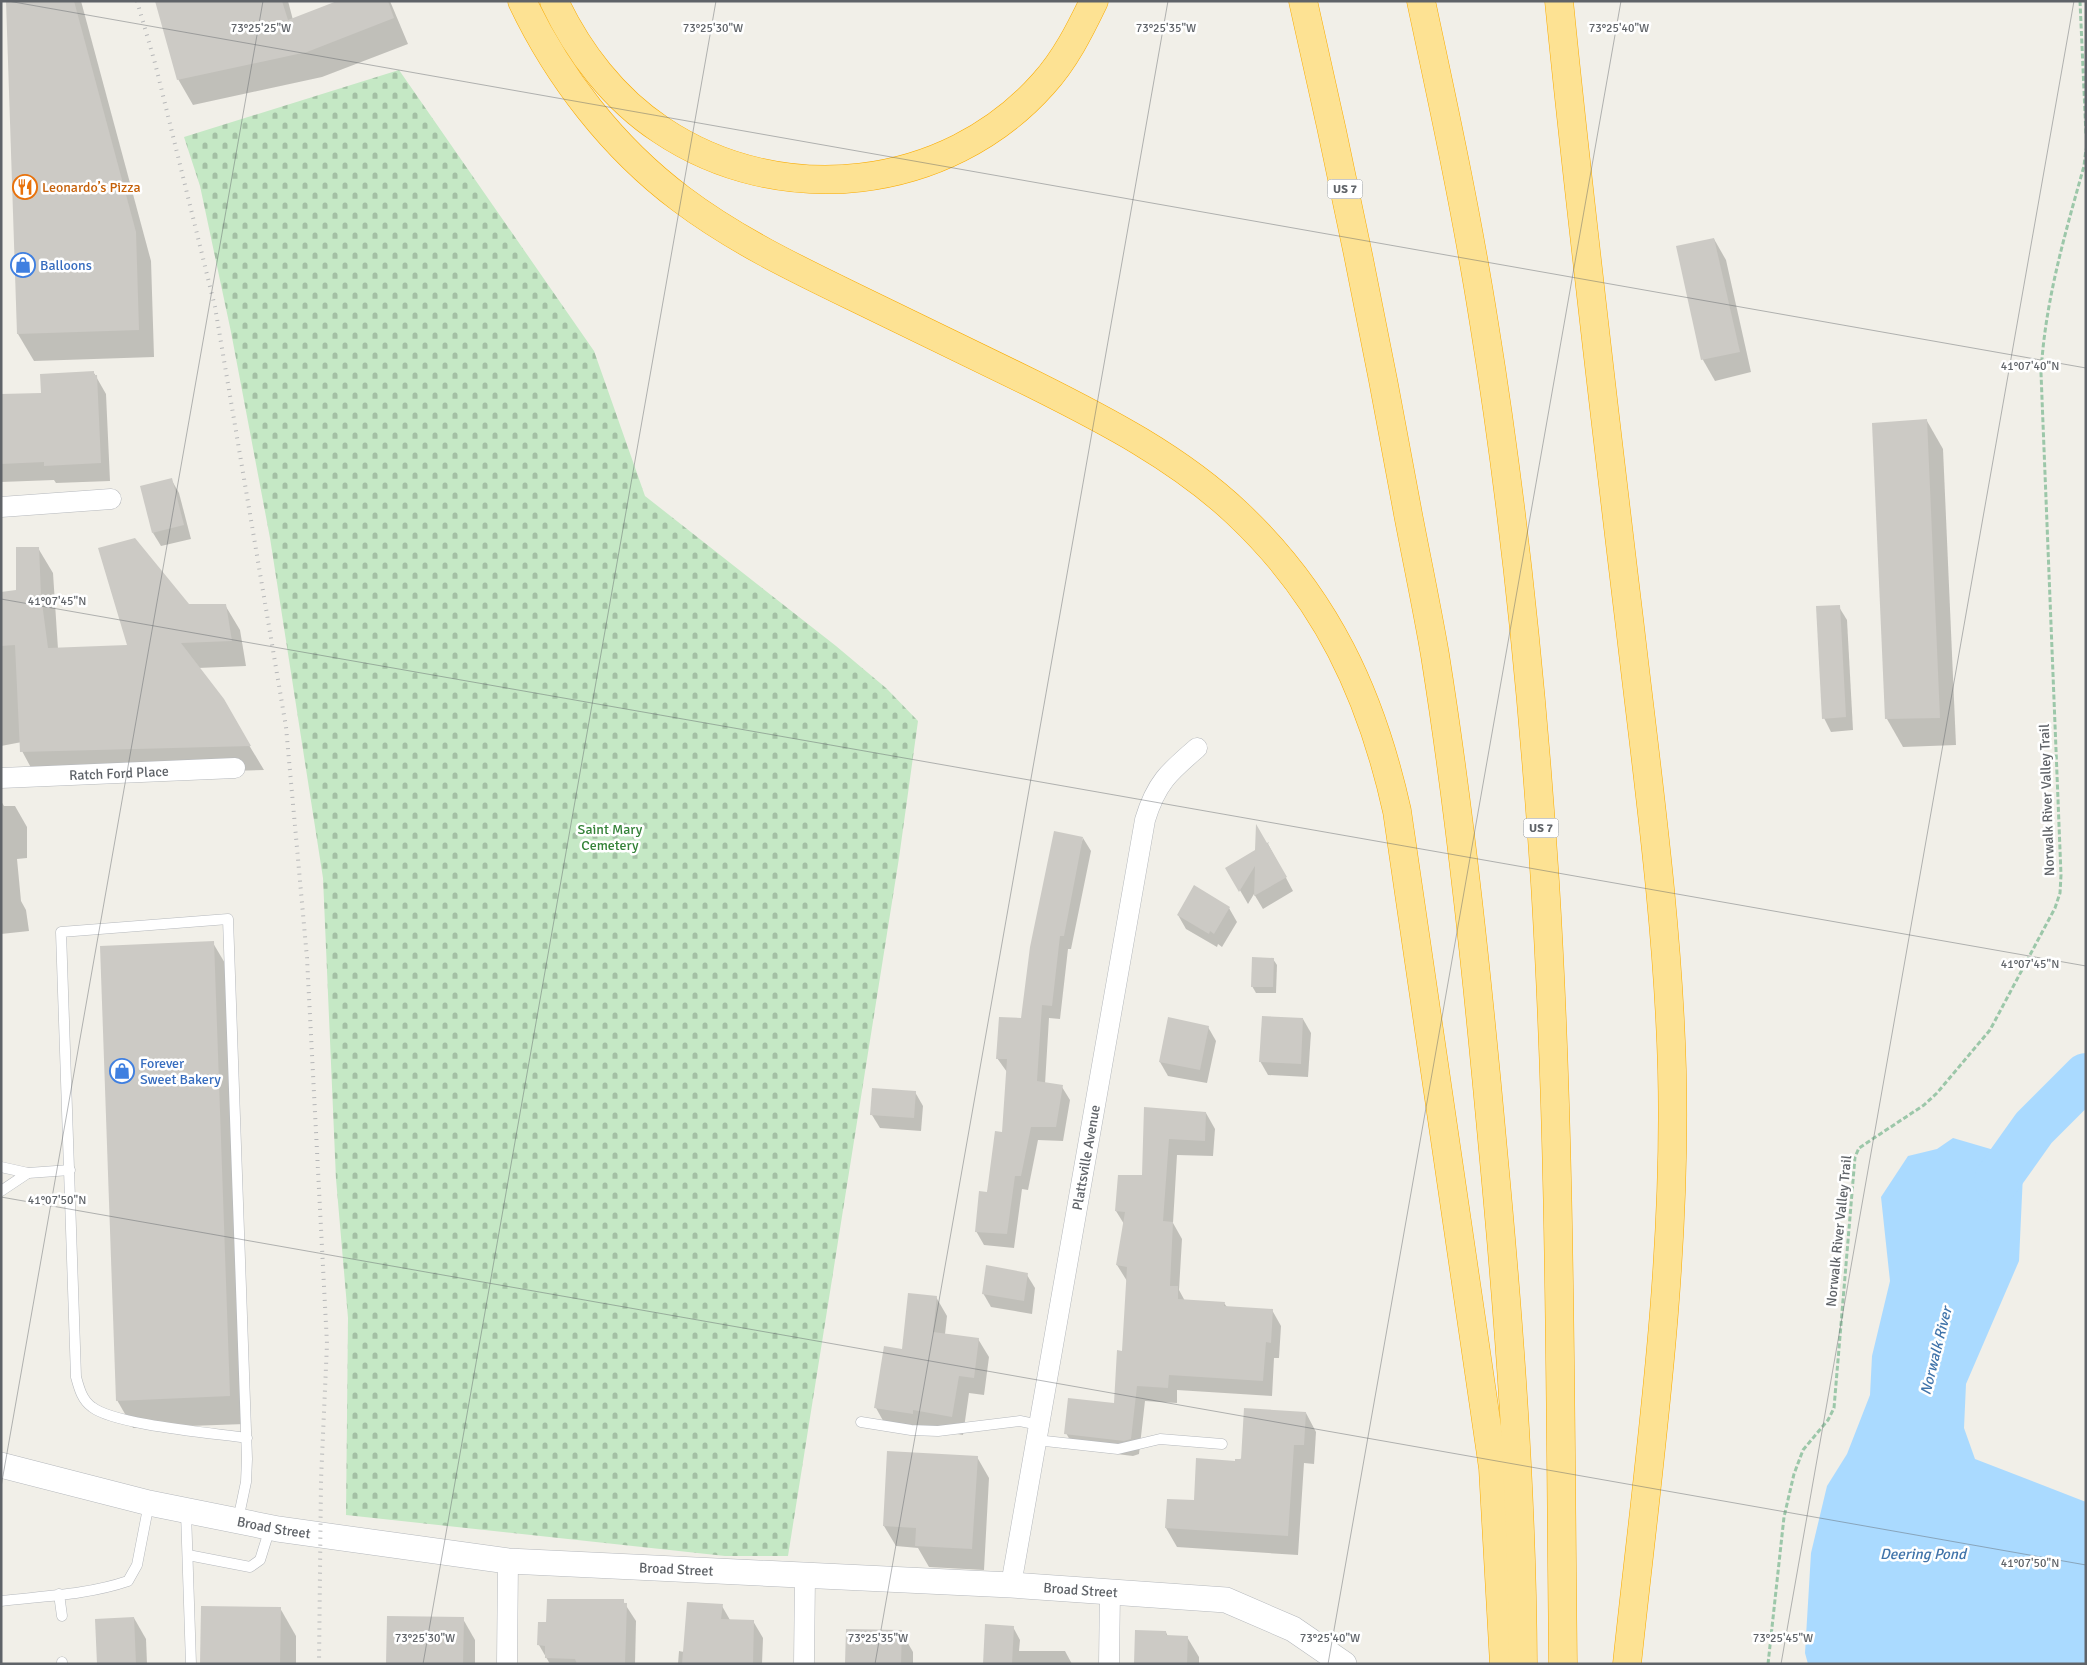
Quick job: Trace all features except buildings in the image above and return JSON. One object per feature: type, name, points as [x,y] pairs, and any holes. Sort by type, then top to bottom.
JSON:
[{"type":"highway","points":[[522,1],[549,52],[595,116],[623,146],[677,197],[708,219],[779,260],[1056,396],[1138,440],[1173,462],[1237,513],[1264,540],[1291,572],[1334,637],[1366,701],[1388,770],[1397,811],[1493,1468],[1504,1664]]},
{"type":"highway","points":[[554,1],[580,49],[606,82],[634,109],[661,130],[696,150],[730,164],[786,177],[831,181],[874,177],[913,168],[949,154],[985,134],[1015,112],[1043,84],[1067,52],[1094,1]]},
{"type":"highway","name":"US 7","points":[[1302,1],[1326,100],[1384,377],[1434,652],[1454,793],[1484,1054],[1499,1212],[1519,1494],[1523,1664]]},
{"type":"highway","name":"US 7","points":[[1421,1],[1469,234],[1485,325],[1511,511],[1538,788],[1554,1074],[1563,1664]]},
{"type":"highway","points":[[1559,1],[1576,175],[1653,827],[1670,1010],[1672,1141],[1668,1272],[1627,1664]]},
{"type":"street","points":[[1,507],[110,499]]},
{"type":"street","name":"Plattsville Avenue","points":[[1011,1584],[1146,820],[1152,796],[1171,771],[1197,748]]},
{"type":"street","name":"Ratch Ford Place","points":[[1,778],[235,768]]},
{"type":"street","name":"Broad Street","points":[[1,1465],[149,1503],[270,1528],[508,1561],[1011,1584],[1226,1600],[1294,1629],[1344,1664]]},
{"type":"street","points":[[507,1664],[508,1561]]},
{"type":"street","points":[[804,1664],[805,1576]]},
{"type":"street","points":[[1109,1664],[1110,1591]]},
{"type":"lane","points":[[237,1521],[246,1482],[247,1438],[228,919],[61,932],[76,1377],[81,1395],[91,1407],[112,1418],[247,1438]]},
{"type":"lane","points":[[1,1167],[28,1173],[70,1170]]},
{"type":"lane","points":[[1,1191],[28,1173]]},
{"type":"lane","points":[[861,1422],[911,1430],[938,1431],[1020,1421],[1037,1433],[1118,1449],[1160,1439],[1222,1444]]},
{"type":"lane","points":[[1,1601],[111,1587],[128,1582],[137,1564],[149,1503]]},
{"type":"lane","points":[[186,1511],[191,1664]]},
{"type":"lane","points":[[188,1555],[250,1567],[260,1560],[270,1528]]},
{"type":"lane","points":[[59,1594],[62,1616]]},
{"type":"path","points":[[2080,1],[2086,135]]},
{"type":"path","name":"Norwalk River Valley Trail","points":[[1768,1664],[1784,1517],[1794,1474],[1803,1450],[1828,1420],[1834,1408],[1856,1157],[1859,1148],[1924,1106],[1938,1093],[1990,1030],[2055,908],[2060,893],[2061,874],[2041,373],[2043,336],[2056,268],[2084,166],[2086,149]]},
{"type":"green space","name":"Saint Mary Cemetery","points":[[399,70],[594,351],[645,496],[836,646],[886,688],[918,721],[899,858],[788,1556],[725,1556],[346,1515],[348,1318],[336,1179],[323,878],[270,538],[231,332],[200,186],[184,137]]},
{"type":"water","name":"Deering Pond","points":[[2034,1128],[2042,1147],[2023,1174],[2019,1261],[1966,1384],[1964,1428],[1975,1459],[2086,1502],[2086,1664],[1808,1664],[1805,1653],[1811,1553],[1827,1486],[1847,1454],[1870,1395],[1872,1356],[1890,1281],[1881,1197],[1908,1156],[1937,1149],[1953,1138],[1994,1150],[2007,1139]]},
{"type":"waterway","name":"Norwalk River","points":[[1997,1180],[2034,1128],[2086,1076]]},
{"type":"railway","points":[[137,1],[155,63],[215,307],[286,727],[307,958],[327,1344],[321,1480],[319,1664]]},
{"type":"place","name":"Leonardo’s Pizza","points":[[25,187]]},
{"type":"place","name":"Balloons","points":[[23,265]]},
{"type":"place","name":"Forever Sweet Bakery","points":[[122,1071]]}]
